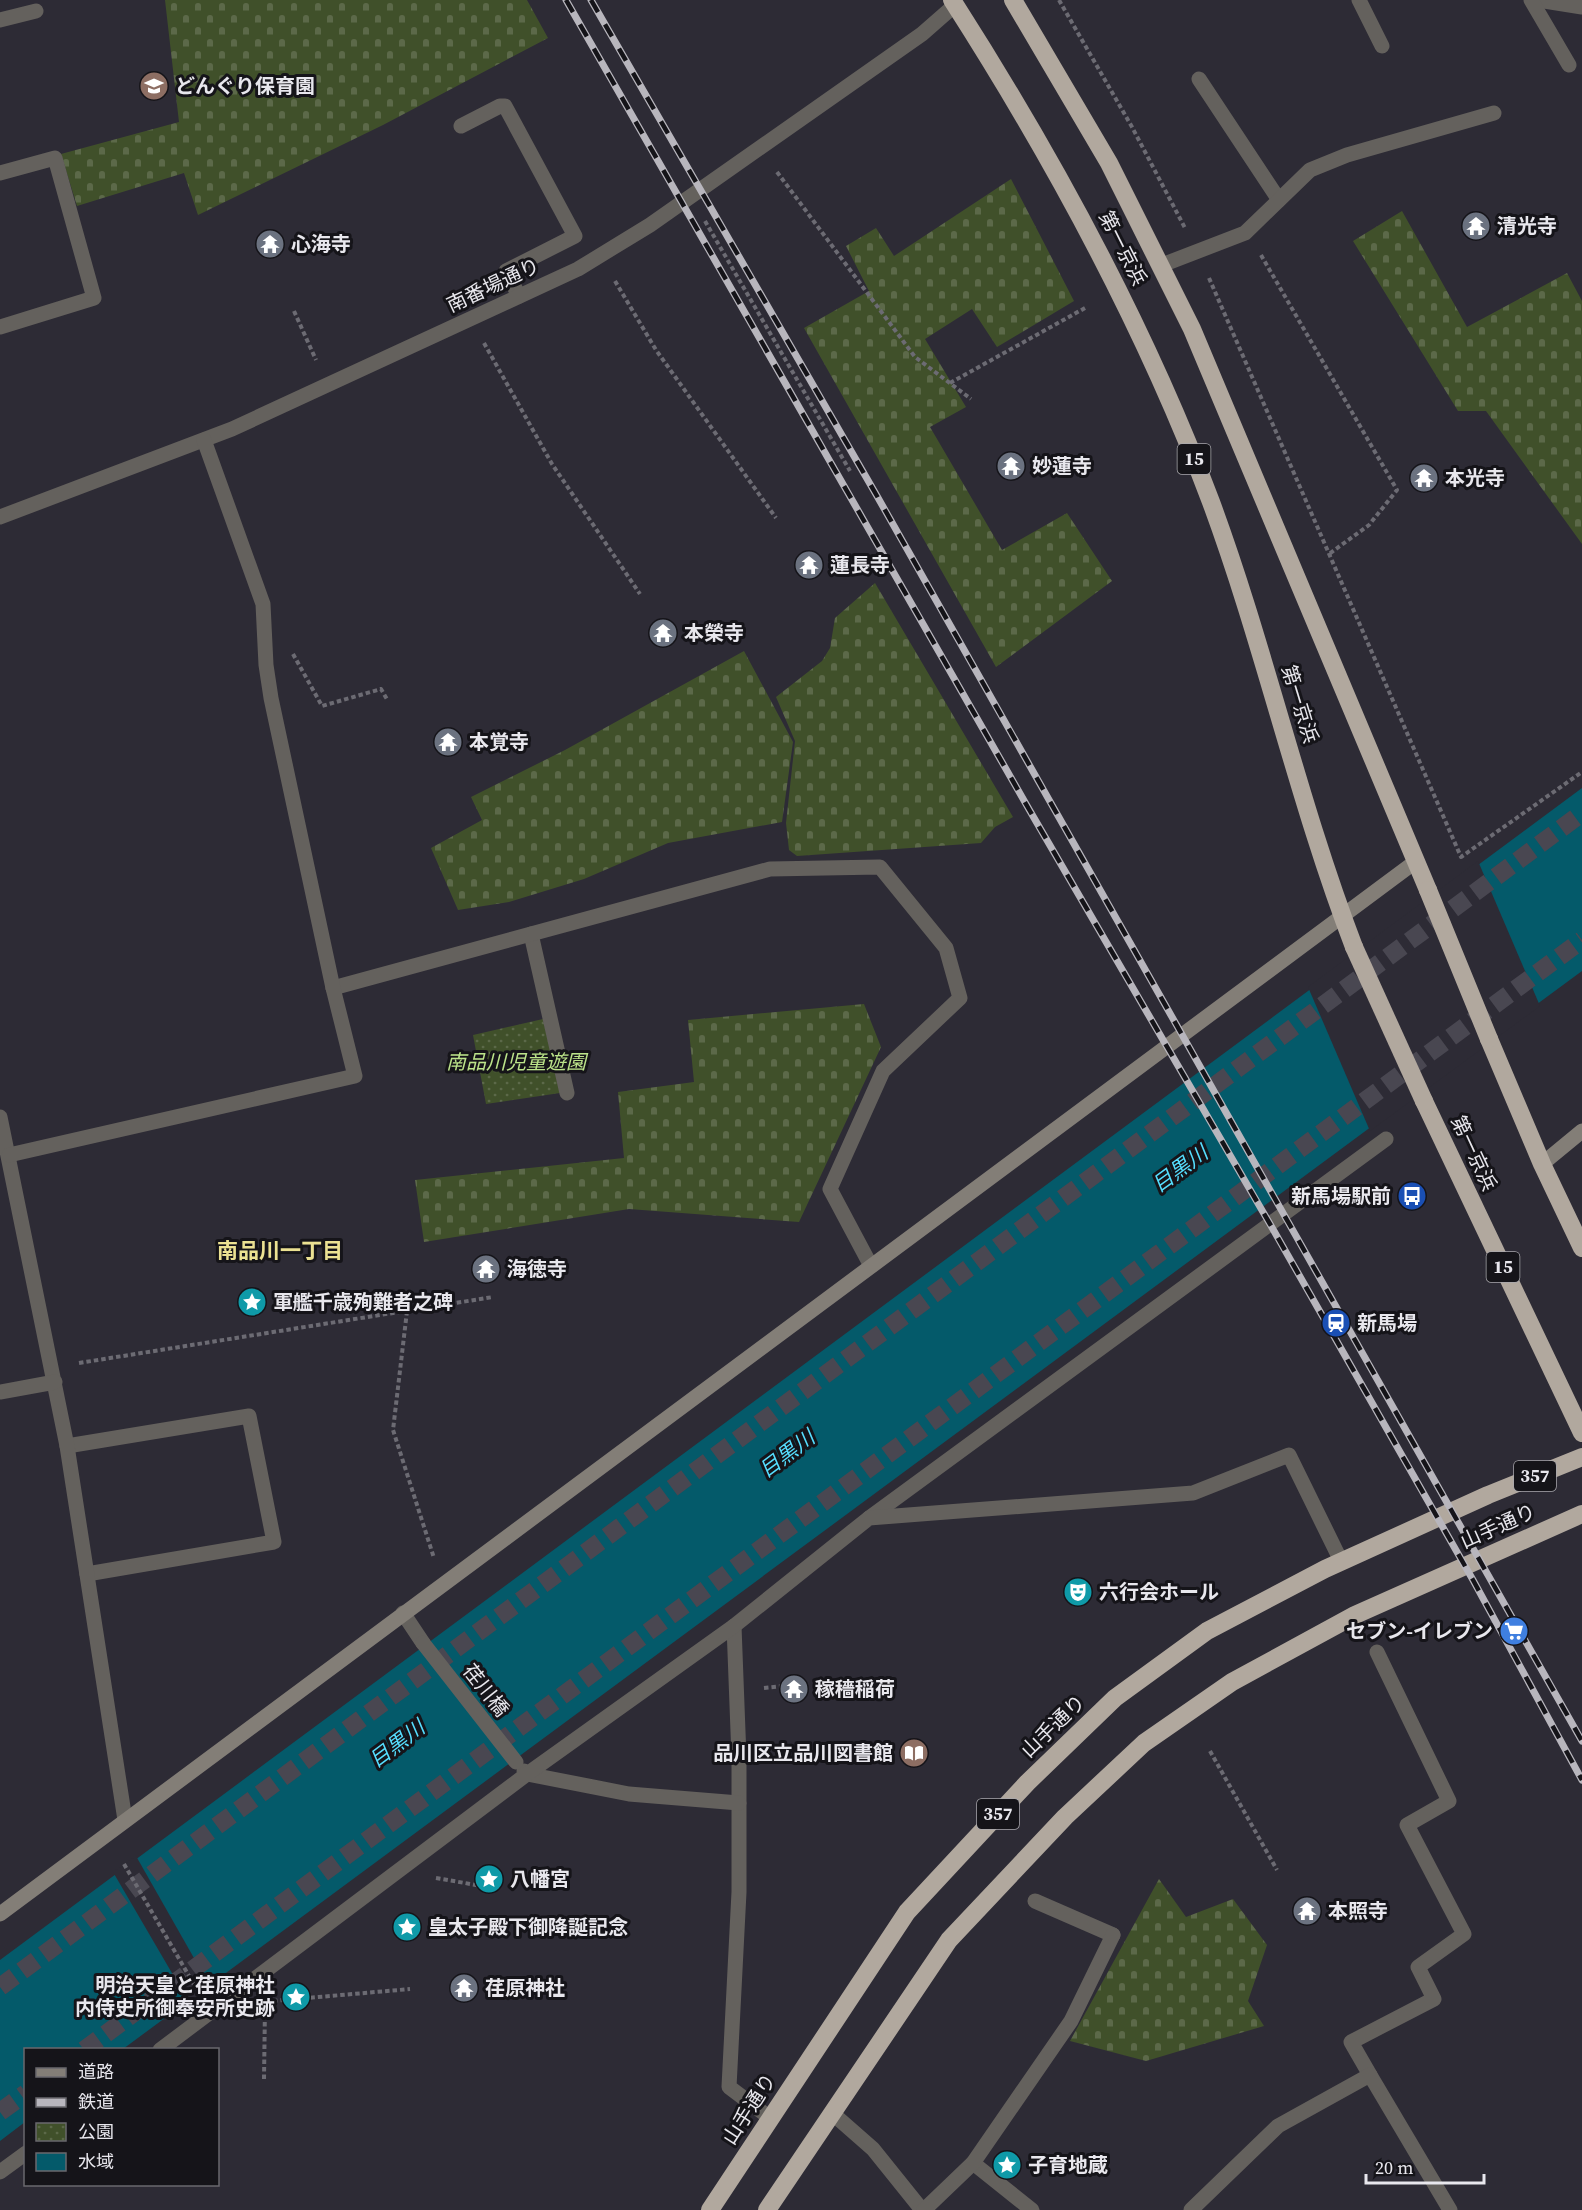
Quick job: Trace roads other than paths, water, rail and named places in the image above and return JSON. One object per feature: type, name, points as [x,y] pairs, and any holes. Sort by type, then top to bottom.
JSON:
[{"type":"highway","name":"第一京浜","points":[[1012,0],[1109,163],[1162,265],[1217,386],[1542,1164],[1582,1248]]},
{"type":"highway","name":"第一京浜","points":[[956,2],[1066,187],[1119,290],[1170,400],[1211,503],[1241,589],[1341,914],[1354,947],[1424,1101],[1582,1433]]},
{"type":"highway","name":"山手通り","points":[[710,2210],[907,1912],[1027,1782],[1115,1698],[1207,1631],[1341,1562],[1488,1494],[1582,1457]]},
{"type":"highway","name":"山手通り","points":[[767,2210],[949,1940],[1065,1817],[1144,1743],[1232,1682],[1355,1615],[1582,1514]]},
{"type":"street","points":[[1359,0],[1382,46]]},
{"type":"street","points":[[1531,0],[1569,65]]},
{"type":"street","points":[[1538,0],[1582,7]]},
{"type":"street","name":"南番場通り","points":[[0,517],[204,440],[598,258],[642,231],[922,34],[956,2]]},
{"type":"street","points":[[0,20],[36,10]]},
{"type":"street","points":[[1199,79],[1278,200]]},
{"type":"street","points":[[461,126],[500,106],[505,106],[575,236],[506,271],[519,296]]},
{"type":"street","points":[[1162,265],[1245,233],[1310,170],[1347,155],[1494,113]]},
{"type":"street","points":[[0,173],[55,158],[94,298],[0,327]]},
{"type":"street","points":[[9,1155],[355,1076],[333,988],[271,698],[263,604],[204,440]]},
{"type":"street","points":[[0,1914],[1341,914],[1415,862]]},
{"type":"street","points":[[333,988],[770,869],[880,867],[946,948],[960,998],[883,1071],[830,1189],[871,1266]]},
{"type":"street","points":[[531,934],[567,1093]]},
{"type":"street","points":[[0,1117],[67,1446],[125,1820]]},
{"type":"street","points":[[1542,1164],[1582,1131]]},
{"type":"street","points":[[161,2048],[527,1774],[734,1626],[869,1518],[1386,1139]]},
{"type":"street","points":[[0,1392],[53,1375]]},
{"type":"street","points":[[67,1446],[249,1416],[274,1542],[87,1574]]},
{"type":"street","points":[[869,1518],[1192,1493],[1289,1455],[1341,1562]]},
{"type":"street","name":"荏川橋","points":[[404,1613],[423,1643],[527,1774]]},
{"type":"street","points":[[734,1626],[739,1892],[729,2087],[770,2118]]},
{"type":"street","points":[[1377,1652],[1449,1801],[1407,1825],[1464,1934],[1418,1967],[1434,1999],[1350,2042],[1450,2210]]},
{"type":"street","points":[[527,1774],[629,1794],[739,1803]]},
{"type":"street","points":[[832,2113],[873,2149],[923,2210],[973,2163],[1071,2021],[1113,1935],[1035,1901]]},
{"type":"street","points":[[1191,2210],[1278,2126],[1370,2075]]},
{"type":"street","points":[[0,2172],[24,2154]]},
{"type":"street","points":[[973,2163],[1032,2210]]},
{"type":"water","name":"目黒川","points":[[1582,788],[1582,971],[124,2048],[24,2048],[24,2123],[0,2141],[0,1960]]},
{"type":"tunnel","points":[[0,1987],[1582,813]]},
{"type":"tunnel","points":[[87,2048],[1582,940]]},
{"type":"tunnel","points":[[0,2112],[24,2094]]},
{"type":"railway","points":[[566,0],[1030,811],[1270,1224],[1473,1580],[1582,1780]]},
{"type":"railway","points":[[591,0],[877,496],[1582,1741]]},
{"type":"place","name":"どんぐり保育園","points":[[154,86]]},
{"type":"place","name":"清光寺","points":[[1476,226]]},
{"type":"place","name":"心海寺","points":[[270,244]]},
{"type":"place","name":"妙蓮寺","points":[[1011,466]]},
{"type":"place","name":"本光寺","points":[[1424,478]]},
{"type":"place","name":"蓮長寺","points":[[809,565]]},
{"type":"place","name":"本榮寺","points":[[663,633]]},
{"type":"place","name":"本覚寺","points":[[448,742]]},
{"type":"place","name":"新馬場駅前","points":[[1412,1196]]},
{"type":"place","name":"海徳寺","points":[[486,1269]]},
{"type":"place","name":"軍艦千歳殉難者之碑","points":[[252,1302]]},
{"type":"place","name":"新馬場","points":[[1336,1323]]},
{"type":"place","name":"六行会ホール","points":[[1078,1592]]},
{"type":"place","name":"セブン-イレブン","points":[[1514,1631]]},
{"type":"place","name":"稼穡稲荷","points":[[794,1689]]},
{"type":"place","name":"品川区立品川図書館","points":[[914,1753]]},
{"type":"place","name":"八幡宮","points":[[489,1879]]},
{"type":"place","name":"本照寺","points":[[1307,1911]]},
{"type":"place","name":"皇太子殿下御降誕記念","points":[[407,1927]]},
{"type":"place","name":"荏原神社","points":[[464,1988]]},
{"type":"place","name":"明治天皇と荏原神社 内侍史所御奉安所史跡","points":[[296,1997]]},
{"type":"place","name":"子育地蔵","points":[[1007,2165]]},
{"type":"district","name":"南品川一丁目","points":[[280,1251]]},
{"type":"park label","name":"南品川児童遊園","points":[[516,1062]]}]
